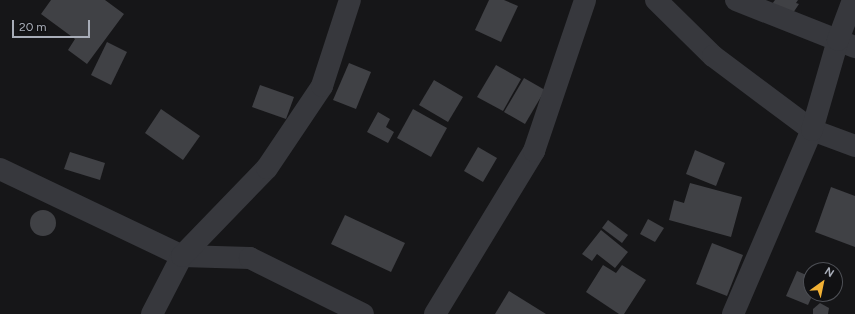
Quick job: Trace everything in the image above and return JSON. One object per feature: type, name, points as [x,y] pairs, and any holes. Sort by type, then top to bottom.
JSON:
[{"type":"street","points":[[152,314],[182,256],[267,168],[322,86],[350,0]]},
{"type":"street","points":[[435,314],[534,151],[585,0]]},
{"type":"street","points":[[656,0],[713,56],[812,130],[855,146]]},
{"type":"street","points":[[736,0],[847,44]]},
{"type":"street","points":[[733,314],[812,130],[847,44],[853,0]]},
{"type":"street","points":[[0,169],[182,256],[250,258],[363,314]]},
{"type":"building","points":[[51,0],[105,0],[124,14],[87,64],[68,50],[75,39],[41,14]]},
{"type":"building","points":[[489,0],[504,0],[518,6],[501,42],[475,30]]},
{"type":"building","points":[[775,0],[798,0],[796,3],[799,4],[791,16],[772,4]]},
{"type":"building","points":[[107,42],[127,52],[111,85],[91,75]]},
{"type":"building","points":[[349,63],[371,72],[356,109],[333,100]]},
{"type":"building","points":[[496,65],[521,79],[503,111],[477,97]]},
{"type":"building","points":[[524,78],[545,90],[525,124],[504,112]]},
{"type":"building","points":[[434,80],[463,97],[448,122],[419,105]]},
{"type":"building","points":[[260,85],[294,97],[286,119],[252,107]]},
{"type":"building","points":[[161,109],[200,136],[183,160],[145,133]]},
{"type":"building","points":[[413,109],[447,128],[431,157],[397,138]]},
{"type":"building","points":[[378,112],[390,119],[386,127],[394,132],[388,143],[367,132]]},
{"type":"building","points":[[478,147],[497,158],[483,182],[464,171]]},
{"type":"building","points":[[695,150],[725,163],[716,186],[686,174]]},
{"type":"building","points":[[70,152],[105,163],[100,180],[64,169]]},
{"type":"building","points":[[690,183],[742,197],[731,237],[669,220],[674,200],[684,203]]},
{"type":"building","points":[[831,187],[855,196],[855,247],[815,232]]},
{"type":"building","points":[[43,210],[52,214],[56,223],[52,232],[43,236],[34,232],[30,223],[34,214]]},
{"type":"building","points":[[345,215],[405,243],[391,272],[331,244]]},
{"type":"building","points":[[648,219],[664,228],[655,242],[640,234]]},
{"type":"building","points":[[608,220],[628,235],[622,243],[602,228]]},
{"type":"building","points":[[601,230],[628,252],[615,268],[597,254],[592,261],[582,254]]},
{"type":"building","points":[[712,243],[743,255],[727,296],[696,284]]},
{"type":"building","points":[[603,265],[616,273],[622,265],[646,280],[624,314],[619,314],[586,292]]},
{"type":"building","points":[[797,271],[803,274],[803,302],[809,302],[808,305],[786,296]]},
{"type":"building","points":[[509,291],[546,314],[495,314]]},
{"type":"building","points":[[820,303],[829,308],[828,314],[813,314],[813,309]]}]
